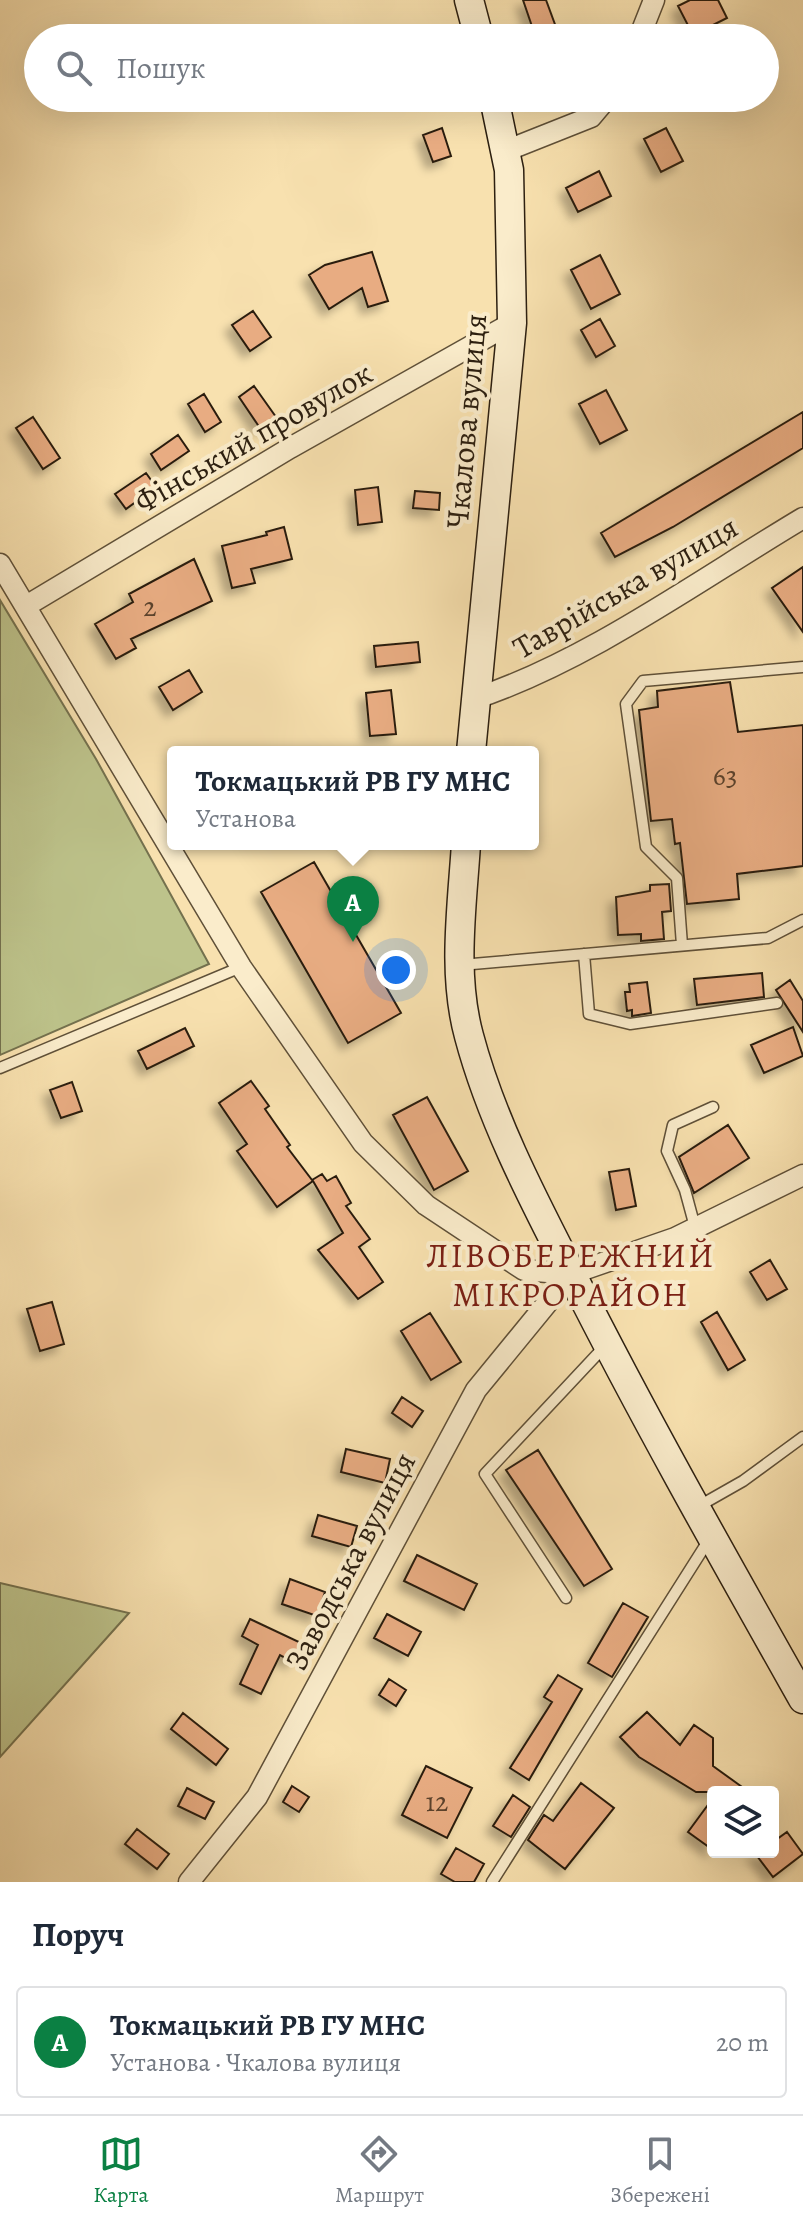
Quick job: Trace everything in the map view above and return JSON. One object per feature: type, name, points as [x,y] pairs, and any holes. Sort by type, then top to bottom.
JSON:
[{"type":"main road","points":[[469,0],[475,24]]},
{"type":"main road","name":"Чкалова вулиця","points":[[471,746],[512,323],[508,150],[498,112]]},
{"type":"main road","points":[[466,850],[459,965],[469,1035],[493,1103],[545,1224],[606,1344],[803,1699]]},
{"type":"street","points":[[645,24],[654,0]]},
{"type":"street","points":[[508,150],[591,117],[595,112]]},
{"type":"street","name":"Фінський провулок","points":[[26,606],[290,448],[512,323]]},
{"type":"street","name":"Таврійська вулиця","points":[[474,699],[522,683],[571,657],[803,518]]},
{"type":"street","points":[[0,564],[167,843]]},
{"type":"street","points":[[171,850],[241,967],[363,1143],[426,1205],[524,1270],[571,1274],[695,1227],[803,1175]]},
{"type":"street","name":"Заводська вулиця","points":[[189,1882],[257,1797],[476,1390],[571,1274]]},
{"type":"lane","points":[[682,945],[677,878],[646,847],[626,704],[643,681],[803,667]]},
{"type":"lane","points":[[459,965],[768,938],[803,920]]},
{"type":"lane","points":[[584,954],[589,1014],[630,1024],[777,1003]]},
{"type":"lane","points":[[0,1068],[241,967]]},
{"type":"lane","points":[[695,1227],[685,1190],[667,1151],[673,1125],[713,1107]]},
{"type":"lane","points":[[566,1598],[485,1474],[606,1344]]},
{"type":"lane","points":[[698,1507],[743,1481],[803,1437]]},
{"type":"lane","points":[[492,1882],[711,1536]]},
{"type":"green space","points":[[0,600],[96,759],[209,964],[0,1055]]},
{"type":"green space","points":[[0,1583],[129,1613],[0,1757]]},
{"type":"building","points":[[523,0],[546,0],[555,24],[531,24]]},
{"type":"building","points":[[690,0],[718,0],[727,18],[715,24],[687,24],[678,6]]},
{"type":"building","points":[[442,128],[451,156],[433,162],[423,135]]},
{"type":"building","points":[[666,128],[683,161],[661,172],[644,139]]},
{"type":"building","points":[[599,171],[611,196],[578,212],[566,188]]},
{"type":"building","points":[[372,252],[388,301],[368,307],[362,288],[329,309],[309,275],[325,265]]},
{"type":"building","points":[[600,255],[620,294],[591,309],[571,270]]},
{"type":"building","points":[[253,311],[271,337],[250,351],[232,325]]},
{"type":"building","points":[[600,319],[615,346],[596,357],[581,330]]},
{"type":"building","points":[[254,386],[276,417],[260,428],[239,397]]},
{"type":"building","points":[[606,390],[627,430],[600,444],[579,404]]},
{"type":"building","points":[[204,394],[221,422],[205,432],[188,404]]},
{"type":"building","points":[[803,412],[803,448],[673,527],[615,557],[601,533]]},
{"type":"building","points":[[33,417],[60,458],[43,469],[16,428]]},
{"type":"building","points":[[178,435],[189,451],[161,470],[151,454]]},
{"type":"building","points":[[146,473],[156,487],[126,509],[115,494]]},
{"type":"building","points":[[378,487],[382,522],[358,525],[355,490]]},
{"type":"building","points":[[415,491],[440,493],[439,510],[413,508]]},
{"type":"building","points":[[284,527],[292,559],[251,569],[255,583],[232,588],[222,546],[267,535],[266,532]]},
{"type":"building","points":[[194,559],[212,601],[131,639],[136,648],[116,659],[95,624],[133,602],[129,594]]},
{"type":"building","points":[[803,567],[803,632],[772,588]]},
{"type":"building","points":[[418,642],[420,662],[376,667],[374,646]]},
{"type":"building","points":[[189,670],[202,692],[173,710],[159,687]]},
{"type":"building","points":[[730,682],[738,732],[803,725],[803,866],[737,874],[739,899],[687,904],[680,843],[675,844],[672,819],[651,821],[639,710],[658,707],[657,691]]},
{"type":"building","points":[[391,690],[396,734],[370,736],[366,693]]},
{"type":"building","points":[[314,862],[401,1013],[348,1043],[261,892]]},
{"type":"building","points":[[669,884],[671,911],[662,912],[664,939],[641,941],[641,934],[618,935],[616,897],[650,891],[650,885]]},
{"type":"building","points":[[762,973],[764,997],[697,1005],[694,979]]},
{"type":"building","points":[[790,980],[803,1001],[803,1032],[776,990]]},
{"type":"building","points":[[647,982],[651,1013],[632,1016],[632,1010],[627,1011],[625,992],[630,992],[629,984]]},
{"type":"building","points":[[793,1027],[803,1056],[764,1073],[751,1045]]},
{"type":"building","points":[[185,1028],[194,1046],[147,1069],[138,1051]]},
{"type":"building","points":[[251,1081],[269,1106],[265,1109],[290,1145],[287,1147],[312,1180],[322,1174],[327,1181],[336,1176],[351,1203],[346,1206],[370,1239],[359,1247],[383,1282],[358,1299],[318,1250],[343,1233],[313,1181],[277,1207],[237,1151],[247,1144],[219,1103]]},
{"type":"building","points":[[72,1082],[82,1111],[61,1118],[50,1090]]},
{"type":"building","points":[[427,1097],[468,1171],[434,1190],[393,1115]]},
{"type":"building","points":[[728,1125],[749,1158],[694,1193],[679,1157]]},
{"type":"building","points":[[629,1169],[636,1206],[616,1210],[609,1172]]},
{"type":"building","points":[[770,1260],[787,1289],[767,1300],[750,1272]]},
{"type":"building","points":[[52,1302],[64,1344],[40,1351],[27,1309]]},
{"type":"building","points":[[717,1312],[745,1360],[728,1370],[701,1322]]},
{"type":"building","points":[[430,1313],[461,1362],[431,1380],[401,1331]]},
{"type":"building","points":[[402,1397],[423,1411],[412,1427],[392,1413]]},
{"type":"building","points":[[346,1449],[390,1459],[385,1483],[341,1472]]},
{"type":"building","points":[[538,1450],[612,1569],[584,1586],[506,1470]]},
{"type":"building","points":[[318,1515],[357,1526],[351,1547],[312,1536]]},
{"type":"building","points":[[417,1555],[477,1584],[464,1610],[404,1581]]},
{"type":"building","points":[[290,1579],[325,1592],[317,1616],[282,1604]]},
{"type":"building","points":[[623,1603],[648,1617],[612,1677],[588,1663]]},
{"type":"building","points":[[387,1614],[421,1632],[408,1656],[374,1638]]},
{"type":"building","points":[[250,1619],[301,1643],[293,1662],[280,1655],[261,1694],[240,1684],[258,1645],[242,1636]]},
{"type":"building","points":[[558,1675],[582,1689],[529,1780],[510,1768],[552,1702],[544,1697]]},
{"type":"building","points":[[389,1679],[406,1690],[396,1706],[379,1695]]},
{"type":"building","points":[[647,1712],[680,1745],[694,1725],[713,1738],[713,1766],[741,1786],[707,1786],[707,1792],[696,1792],[639,1757],[620,1737]]},
{"type":"building","points":[[183,1713],[228,1749],[216,1765],[171,1729]]},
{"type":"building","points":[[426,1766],[472,1788],[447,1838],[402,1815]]},
{"type":"building","points":[[581,1783],[614,1808],[565,1869],[528,1840],[544,1815],[553,1821]]},
{"type":"building","points":[[292,1786],[309,1797],[299,1812],[283,1802]]},
{"type":"building","points":[[187,1788],[214,1802],[205,1819],[178,1806]]},
{"type":"building","points":[[513,1795],[530,1807],[511,1837],[493,1826]]},
{"type":"building","points":[[707,1806],[707,1846],[688,1832]]},
{"type":"building","points":[[137,1829],[169,1854],[157,1869],[125,1844]]},
{"type":"building","points":[[787,1832],[803,1854],[773,1877],[759,1858],[779,1858],[779,1838]]},
{"type":"building","points":[[456,1848],[484,1864],[474,1882],[455,1882],[441,1874]]},
{"type":"place","name":"Токмацький РВ ГУ МНС","points":[[353,942]]},
{"type":"district","name":"ЛІВОБЕРЕЖНИЙ МІКРОРАЙОН","points":[[571,1274]]}]
